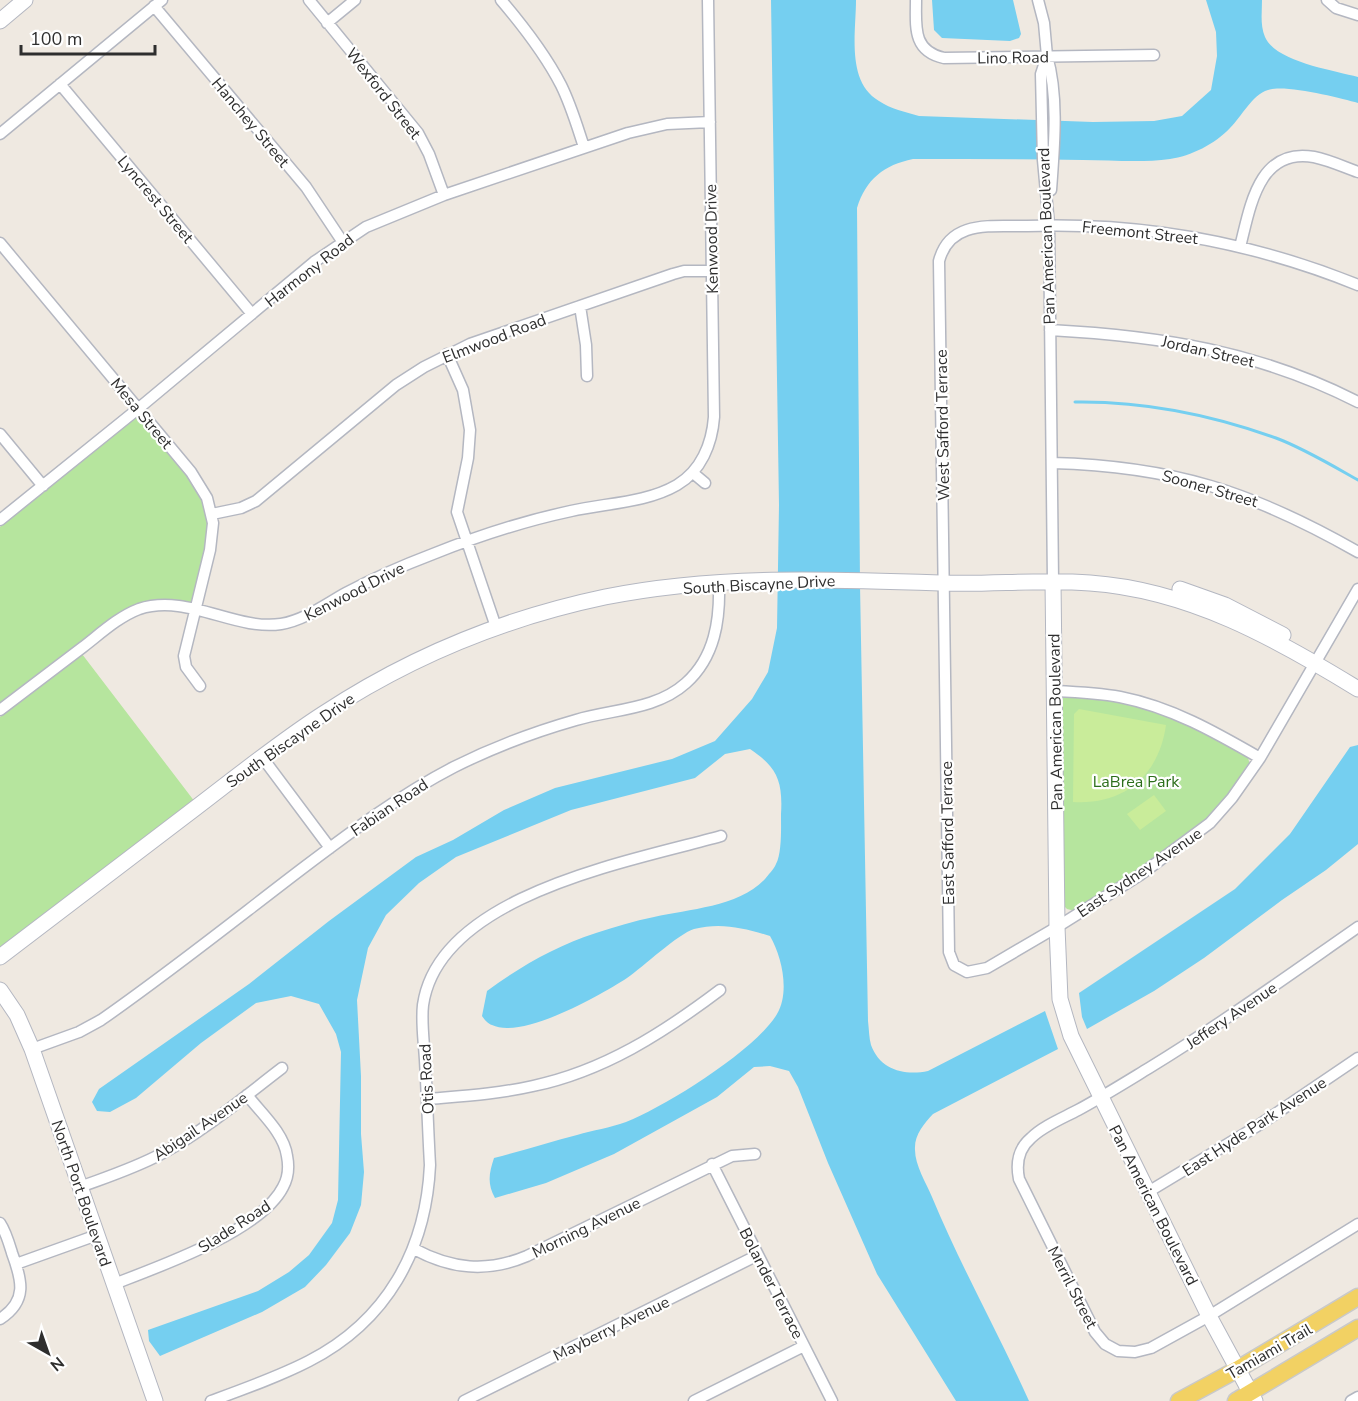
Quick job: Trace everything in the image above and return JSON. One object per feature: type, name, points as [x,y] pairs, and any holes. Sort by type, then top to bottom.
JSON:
[{"type":"main road","name":"Tamiami Trail","points":[[1179,1401],[1358,1298]]},
{"type":"main road","name":"Tamiami Trail","points":[[1248,1398],[1358,1328]]},
{"type":"street","points":[[0,21],[25,0]]},
{"type":"street","name":"Wexford Street","points":[[309,0],[418,133],[429,154],[444,195]]},
{"type":"street","points":[[327,23],[355,0]]},
{"type":"street","points":[[501,0],[530,35],[553,70],[567,99],[584,147]]},
{"type":"street","name":"Kenwood Drive","points":[[0,710],[124,616],[140,609],[160,605],[195,609],[261,624],[283,624],[303,617],[388,572],[466,542],[550,516],[658,494],[693,473],[709,446],[713,426],[708,0]]},
{"type":"street","name":"Lino Road","points":[[916,0],[917,37],[926,50],[937,56],[1154,55]]},
{"type":"street","points":[[1038,0],[1044,23],[1047,56]]},
{"type":"street","points":[[1327,0],[1336,8],[1358,15]]},
{"type":"street","points":[[0,134],[158,3]]},
{"type":"street","name":"Hanchey Street","points":[[158,3],[306,187],[342,242]]},
{"type":"street","name":"Pan American Boulevard","points":[[1047,56],[1053,76],[1047,103],[1057,927],[1059,981],[1063,1011],[1071,1036],[1100,1098],[1238,1369],[1248,1398]]},
{"type":"street","name":"Lyncrest Street","points":[[60,84],[252,314]]},
{"type":"street","name":"Harmony Road","points":[[0,520],[342,242],[386,217],[584,147],[652,126],[710,122]]},
{"type":"street","points":[[1240,247],[1255,191],[1263,177],[1275,166],[1289,159],[1306,156],[1319,158],[1358,172]]},
{"type":"street","name":"Freemont Street","points":[[939,267],[941,253],[946,243],[969,228],[1096,226],[1154,231],[1240,247],[1299,263],[1358,285]]},
{"type":"street","name":"Mesa Street","points":[[0,243],[139,408],[198,481],[207,498],[212,514],[210,550],[184,662],[200,686]]},
{"type":"street","name":"West Safford Terrace","points":[[939,267],[945,578]]},
{"type":"street","name":"Elmwood Road","points":[[212,514],[241,508],[256,501],[396,385],[447,354],[679,272],[712,271]]},
{"type":"street","points":[[580,306],[586,345],[587,376]]},
{"type":"street","name":"Jordan Street","points":[[1050,330],[1125,335],[1212,349],[1293,374],[1358,402]]},
{"type":"street","points":[[447,354],[463,390],[470,420],[470,448],[457,507],[458,519],[496,627]]},
{"type":"street","points":[[0,434],[43,486]]},
{"type":"street","name":"Sooner Street","points":[[1052,463],[1130,468],[1208,484],[1290,515],[1358,552]]},
{"type":"street","points":[[693,473],[705,483]]},
{"type":"street","name":"South Biscayne Drive","points":[[0,957],[308,723],[362,690],[410,664],[496,627],[605,597],[665,588],[774,580],[1053,577],[1122,587],[1184,601],[1358,678]]},
{"type":"street","name":"East Safford Terrace","points":[[945,578],[950,958],[961,971],[979,971],[1057,927]]},
{"type":"street","name":"Fabian Road","points":[[32,1049],[79,1032],[101,1020],[398,799],[455,767],[547,729],[594,715],[652,703],[676,691],[697,672],[711,649],[720,614],[719,584]]},
{"type":"street","name":"East Sydney Avenue","points":[[1057,927],[1140,875],[1197,834],[1222,811],[1260,758],[1358,589]]},
{"type":"street","name":"South Biscayne Drive","points":[[1317,659],[1358,689]]},
{"type":"street","points":[[1055,690],[1108,695],[1154,706],[1192,720],[1260,758]]},
{"type":"street","points":[[262,758],[330,848]]},
{"type":"street","name":"Otis Road","points":[[211,1401],[309,1361],[346,1338],[382,1302],[400,1276],[414,1249],[429,1189],[430,1164],[423,1003],[428,984],[439,962],[464,934],[532,895],[575,876],[721,836]]},
{"type":"street","name":"Jeffery Avenue","points":[[1100,1098],[1222,1022],[1358,927]]},
{"type":"street","name":"North Port Boulevard","points":[[0,990],[17,1015],[32,1049],[155,1401]]},
{"type":"street","points":[[427,1099],[500,1092],[533,1086],[575,1074],[641,1045],[720,990]]},
{"type":"street","name":"East Hyde Park Avenue","points":[[1148,1192],[1268,1119],[1358,1058]]},
{"type":"street","name":"Abigail Avenue","points":[[80,1187],[163,1154],[282,1068]]},
{"type":"street","name":"Slade Road","points":[[114,1284],[178,1260],[211,1244],[259,1213],[283,1188],[288,1172],[286,1148],[279,1134],[247,1095]]},
{"type":"street","name":"Merril Street","points":[[1100,1098],[1030,1138],[1020,1152],[1018,1160],[1019,1179],[1100,1339],[1111,1348],[1128,1352],[1151,1348],[1209,1316],[1358,1224]]},
{"type":"street","name":"Morning Avenue","points":[[414,1249],[431,1258],[457,1266],[481,1268],[505,1265],[712,1164],[739,1154],[755,1154]]},
{"type":"street","name":"Bolander Terrace","points":[[712,1164],[832,1401]]},
{"type":"street","points":[[0,1223],[21,1282],[21,1292],[13,1308],[0,1319]]},
{"type":"street","points":[[16,1264],[97,1235]]},
{"type":"street","name":"Mayberry Avenue","points":[[464,1401],[758,1255]]},
{"type":"street","points":[[694,1401],[804,1346]]},
{"type":"street","points":[[1351,1401],[1358,1397]]},
{"type":"green space","points":[[138,415],[181,465],[199,493],[205,508],[208,522],[207,542],[191,604],[155,602],[138,605],[121,612],[0,704],[0,527]]},
{"type":"green space","points":[[82,654],[195,802],[0,950],[0,717]]},
{"type":"green space","name":"LaBrea Park","points":[[1062,697],[1095,699],[1158,711],[1203,730],[1245,754],[1250,766],[1232,792],[1208,819],[1126,879],[1075,911],[1063,905],[1060,699]]},
{"type":"green space","points":[[1079,709],[1166,725],[1156,759],[1136,783],[1123,792],[1092,802],[1073,802],[1074,714]]},
{"type":"green space","points":[[1154,795],[1166,811],[1140,830],[1127,814]]},
{"type":"water","points":[[771,0],[856,0],[855,55],[861,82],[869,93],[884,104],[919,116],[1093,122],[1154,121],[1182,116],[1211,90],[1217,56],[1216,32],[1206,0],[1262,0],[1262,28],[1271,46],[1306,64],[1358,77],[1358,103],[1299,90],[1268,90],[1257,96],[1230,128],[1210,144],[1194,152],[1170,159],[1137,161],[913,159],[893,165],[877,175],[865,189],[857,208],[860,585],[870,1039],[875,1054],[887,1066],[902,1072],[928,1071],[1045,1011],[1058,1049],[933,1114],[920,1130],[915,1145],[915,1156],[921,1174],[1029,1401],[956,1401],[877,1274],[828,1163],[798,1087],[789,1071],[770,1066],[754,1067],[717,1097],[614,1154],[546,1183],[495,1198],[492,1193],[490,1178],[494,1158],[620,1124],[643,1115],[685,1091],[730,1060],[750,1044],[777,1014],[784,985],[781,964],[770,936],[742,928],[714,926],[687,932],[627,978],[561,1014],[522,1026],[505,1028],[491,1024],[482,1016],[487,991],[553,950],[625,924],[728,901],[742,896],[765,879],[775,866],[779,854],[781,792],[776,776],[767,762],[750,749],[725,754],[695,778],[571,810],[456,857],[419,883],[386,915],[368,948],[357,1000],[364,1172],[361,1205],[350,1233],[326,1265],[305,1287],[262,1312],[160,1356],[149,1341],[148,1330],[258,1291],[289,1272],[309,1255],[332,1223],[338,1200],[341,1052],[336,1034],[319,1004],[291,996],[256,1003],[201,1043],[136,1098],[110,1112],[97,1111],[92,1102],[99,1089],[249,984],[416,857],[453,840],[504,810],[555,788],[672,759],[715,741],[752,699],[768,672],[777,628],[779,505]]},
{"type":"water","points":[[932,0],[1013,0],[1021,34],[1019,38],[1010,41],[942,38],[934,30]]},
{"type":"water","points":[[1358,745],[1358,844],[1326,870],[1204,958],[1154,991],[1087,1029],[1082,1017],[1079,993],[1235,889],[1290,834],[1350,747]]},
{"type":"waterway","points":[[1075,402],[1126,404],[1202,416],[1286,442],[1358,480]]}]
